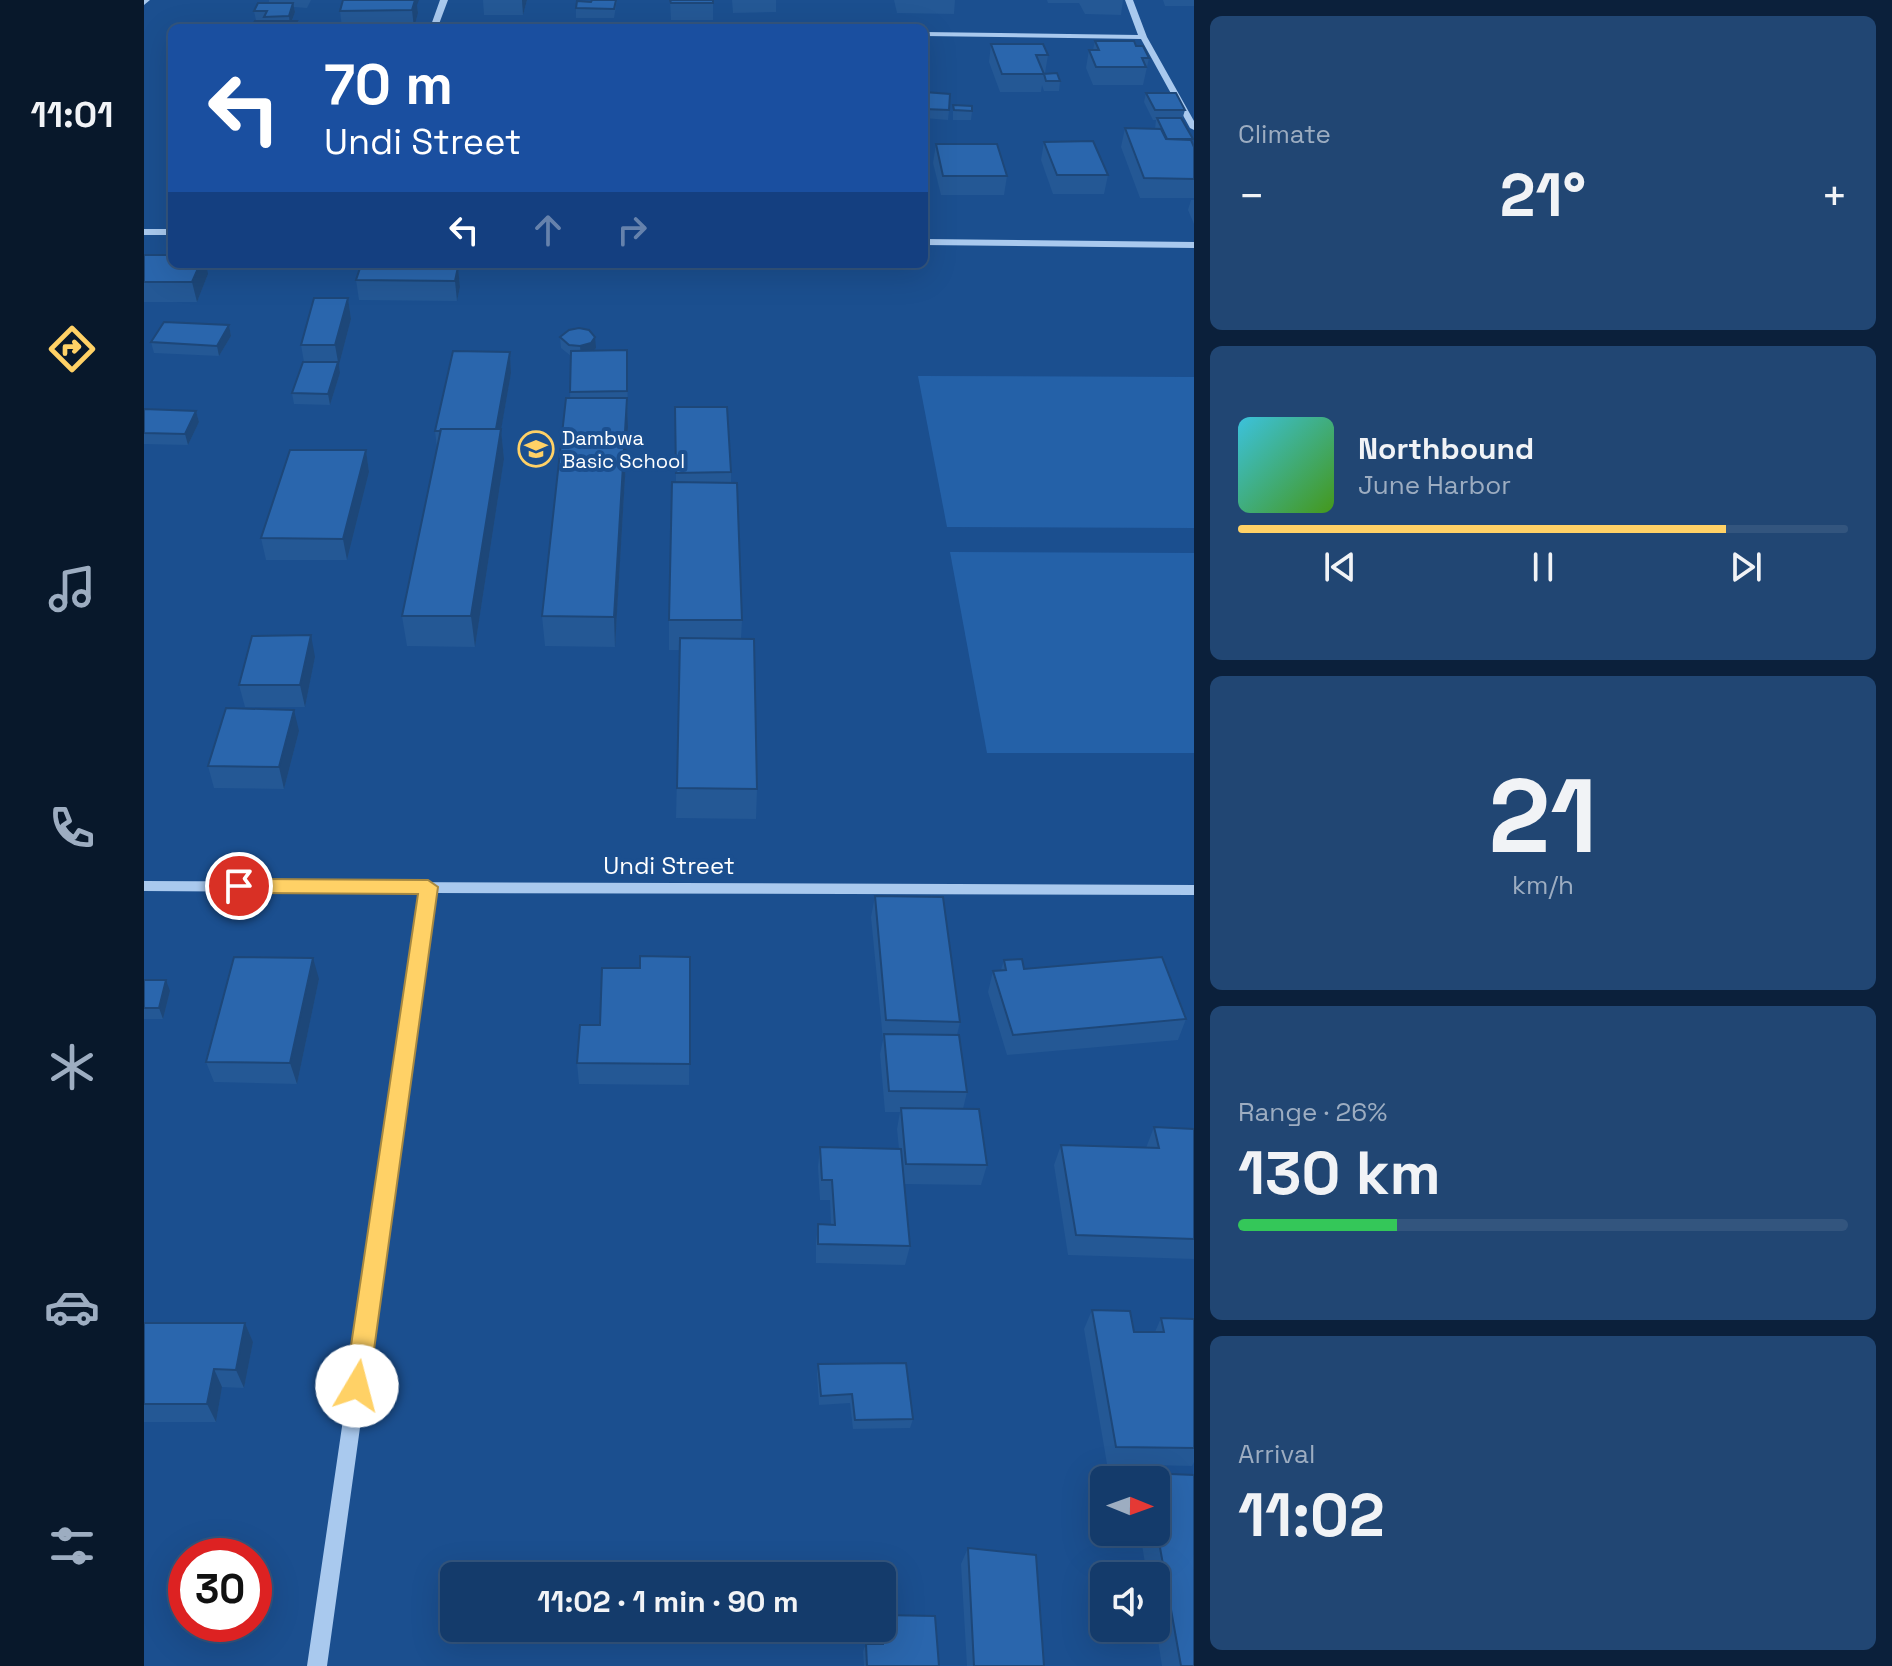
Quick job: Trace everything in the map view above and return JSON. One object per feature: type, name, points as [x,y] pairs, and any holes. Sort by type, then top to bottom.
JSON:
[{"type":"street","points":[[435,24],[444,0]]},
{"type":"street","points":[[1129,0],[1143,37],[1194,128]]},
{"type":"street","points":[[928,34],[1143,37]]},
{"type":"street","points":[[144,232],[168,232]]},
{"type":"street","points":[[928,242],[1194,245]]},
{"type":"street","name":"Undi Street","points":[[144,886],[1194,890]]},
{"type":"street","points":[[317,1666],[428,887]]},
{"type":"shaded area","points":[[918,376],[1194,377],[1194,528],[947,527]]},
{"type":"shaded area","points":[[950,552],[1194,553],[1194,753],[987,753]]},
{"type":"building","points":[[343,0],[415,0],[412,10],[340,11]]},
{"type":"building","points":[[616,0],[614,9],[576,8],[577,1]]},
{"type":"building","points":[[670,0],[713,0],[713,3],[671,3]]},
{"type":"building","points":[[258,3],[293,3],[289,16],[264,17],[267,11],[254,11]]},
{"type":"building","points":[[255,21],[297,21],[295,24],[253,24]]},
{"type":"building","points":[[352,23],[408,23],[408,24]]},
{"type":"building","points":[[1095,41],[1134,41],[1136,46],[1143,46],[1149,58],[1142,58],[1146,67],[1096,67],[1089,50],[1099,50]]},
{"type":"building","points":[[991,44],[1043,44],[1048,55],[1036,55],[1044,74],[1002,74]]},
{"type":"building","points":[[1057,73],[1060,81],[1046,81],[1043,74]]},
{"type":"building","points":[[928,92],[950,94],[949,110],[928,109]]},
{"type":"building","points":[[1146,93],[1176,93],[1185,110],[1155,110]]},
{"type":"building","points":[[953,105],[972,106],[972,111],[954,110]]},
{"type":"building","points":[[1157,118],[1181,118],[1193,139],[1167,139]]},
{"type":"building","points":[[1125,128],[1161,129],[1166,139],[1191,140],[1194,147],[1194,179],[1144,178]]},
{"type":"building","points":[[1093,141],[1108,175],[1057,175],[1044,142]]},
{"type":"building","points":[[936,144],[997,144],[1007,176],[943,176]]},
{"type":"building","points":[[144,255],[168,255],[168,268],[198,268],[192,282],[144,282]]},
{"type":"building","points":[[360,268],[458,268],[455,281],[356,280]]},
{"type":"building","points":[[314,298],[348,298],[335,345],[301,345]]},
{"type":"building","points":[[164,322],[229,325],[217,346],[151,342]]},
{"type":"building","points":[[569,330],[589,330],[595,337],[591,343],[569,345],[560,337]]},
{"type":"building","points":[[627,350],[627,391],[570,392],[571,351]]},
{"type":"building","points":[[453,351],[510,352],[496,429],[435,431]]},
{"type":"building","points":[[303,362],[338,362],[328,394],[292,393]]},
{"type":"building","points":[[566,398],[627,398],[614,617],[542,616]]},
{"type":"building","points":[[675,407],[727,407],[731,472],[676,473]]},
{"type":"building","points":[[144,409],[196,411],[185,434],[144,433]]},
{"type":"building","points":[[441,429],[501,429],[471,616],[402,616]]},
{"type":"building","points":[[290,450],[366,450],[343,539],[261,538]]},
{"type":"building","points":[[672,482],[737,483],[742,620],[669,620]]},
{"type":"building","points":[[311,635],[300,685],[239,685],[252,636]]},
{"type":"building","points":[[680,638],[754,639],[757,789],[677,788]]},
{"type":"building","points":[[226,708],[294,710],[279,767],[208,766]]},
{"type":"building","points":[[875,896],[943,897],[960,1022],[886,1020]]},
{"type":"building","points":[[640,956],[690,957],[690,1064],[577,1063],[580,1025],[600,1025],[602,968],[640,968]]},
{"type":"building","points":[[234,957],[313,958],[290,1063],[206,1062]]},
{"type":"building","points":[[1162,957],[1186,1019],[1013,1035],[993,971],[1006,970],[1004,960],[1022,959],[1024,969]]},
{"type":"building","points":[[144,980],[166,980],[159,1008],[144,1008]]},
{"type":"building","points":[[884,1034],[959,1035],[967,1092],[889,1091]]},
{"type":"building","points":[[901,1108],[979,1109],[987,1165],[906,1164]]},
{"type":"building","points":[[1154,1127],[1194,1129],[1194,1239],[1076,1235],[1061,1145],[1159,1148]]},
{"type":"building","points":[[820,1147],[901,1149],[910,1246],[818,1244],[818,1224],[835,1225],[832,1180],[822,1180]]},
{"type":"building","points":[[1092,1310],[1130,1311],[1134,1332],[1164,1332],[1161,1318],[1194,1319],[1194,1448],[1116,1447]]},
{"type":"building","points":[[144,1323],[245,1323],[236,1370],[214,1369],[207,1404],[144,1404]]},
{"type":"building","points":[[906,1363],[913,1419],[855,1420],[852,1394],[821,1396],[818,1364]]},
{"type":"building","points":[[1170,1474],[1194,1475],[1194,1666],[1181,1666],[1170,1604],[1170,1562],[1163,1562],[1160,1546],[1170,1546]]},
{"type":"building","points":[[968,1548],[1036,1555],[1044,1666],[974,1666]]},
{"type":"building","points":[[896,1615],[935,1616],[939,1666],[867,1666],[866,1644],[896,1642]]},
{"type":"place","name":"Dambwa Basic School","points":[[536,449]]},
{"type":"route","points":[[239,886],[428,887],[357,1386]]}]
